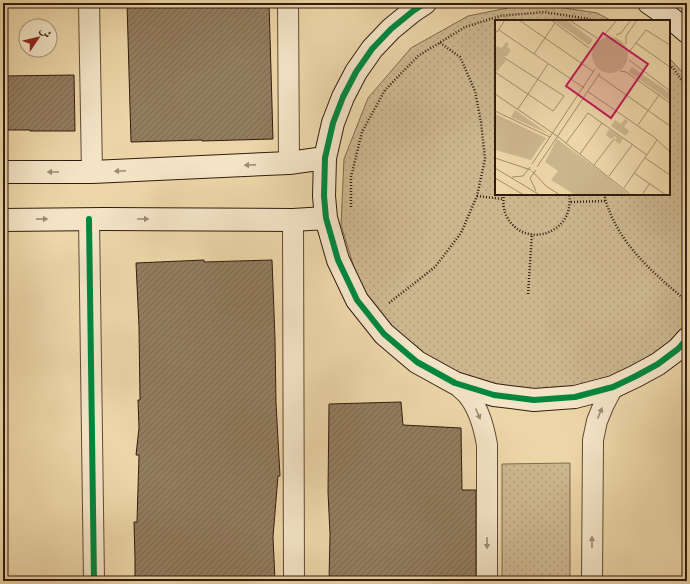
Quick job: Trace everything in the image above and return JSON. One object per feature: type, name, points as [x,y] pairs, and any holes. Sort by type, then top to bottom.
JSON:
[{"type":"street","points":[[89,3],[92,172]]},
{"type":"street","points":[[288,3],[289,164]]},
{"type":"street","points":[[426,3],[413,11],[391,29],[372,49],[356,72],[342,97],[333,123],[325,158],[324,196],[326,218],[338,260],[357,300],[384,334],[417,362],[455,383],[494,395],[534,400],[575,397],[613,387],[658,364],[684,345]]},
{"type":"street","points":[[649,3],[672,19],[687,32]]},
{"type":"street","points":[[3,172],[92,172],[289,164],[325,158]]},
{"type":"street","points":[[3,220],[292,220],[326,218]]},
{"type":"street","points":[[89,219],[94,581]]},
{"type":"street","points":[[292,220],[294,581]]},
{"type":"street","points":[[455,383],[468,395],[478,411],[485,433],[487,581]]},
{"type":"street","points":[[592,581],[593,440],[597,421],[613,387]]},
{"type":"path","points":[[351,209],[351,177],[362,132],[385,90],[418,56],[465,26],[500,16],[544,12],[591,20]]},
{"type":"path","points":[[388,304],[435,267],[460,233],[477,196],[485,159],[481,122],[475,91],[460,57],[440,42]]},
{"type":"path","points":[[670,66],[687,87]]},
{"type":"path","points":[[504,195],[504,210],[508,220],[516,228],[525,233],[535,235],[546,234],[556,229],[564,222],[569,212],[571,202],[570,195]]},
{"type":"path","points":[[604,195],[614,221],[627,244],[643,263],[663,282],[684,298],[687,303]]},
{"type":"path","points":[[477,196],[503,199]]},
{"type":"path","points":[[571,202],[606,201]]},
{"type":"path","points":[[528,294],[532,234]]},
{"type":"shaded area","points":[[532,3],[597,13],[610,20],[495,20],[495,195],[670,195],[670,59],[687,77],[687,329],[639,370],[579,393],[515,397],[452,378],[398,341],[360,287],[341,225],[344,159],[368,98],[411,48],[468,16]]},
{"type":"shaded area","points":[[570,463],[570,581],[502,581],[502,464]]},
{"type":"building","points":[[127,3],[269,3],[273,139],[131,142]]},
{"type":"building","points":[[74,75],[75,131],[3,130],[3,76]]},
{"type":"building","points":[[204,260],[204,262],[272,260],[276,403],[280,476],[278,476],[273,537],[275,581],[135,581],[134,522],[137,522],[139,455],[136,455],[139,428],[138,400],[140,400],[136,263]]},
{"type":"building","points":[[401,402],[403,425],[461,428],[462,490],[476,490],[476,581],[329,581],[329,404]]},
{"type":"cycle path","points":[[425,3],[391,29],[372,49],[356,72],[343,97],[333,123],[325,158],[324,196],[326,218],[338,260],[357,300],[384,334],[417,362],[455,383],[494,395],[534,400],[575,397],[613,387],[658,364],[678,349],[687,339]]},
{"type":"cycle path","points":[[89,219],[94,581]]}]
